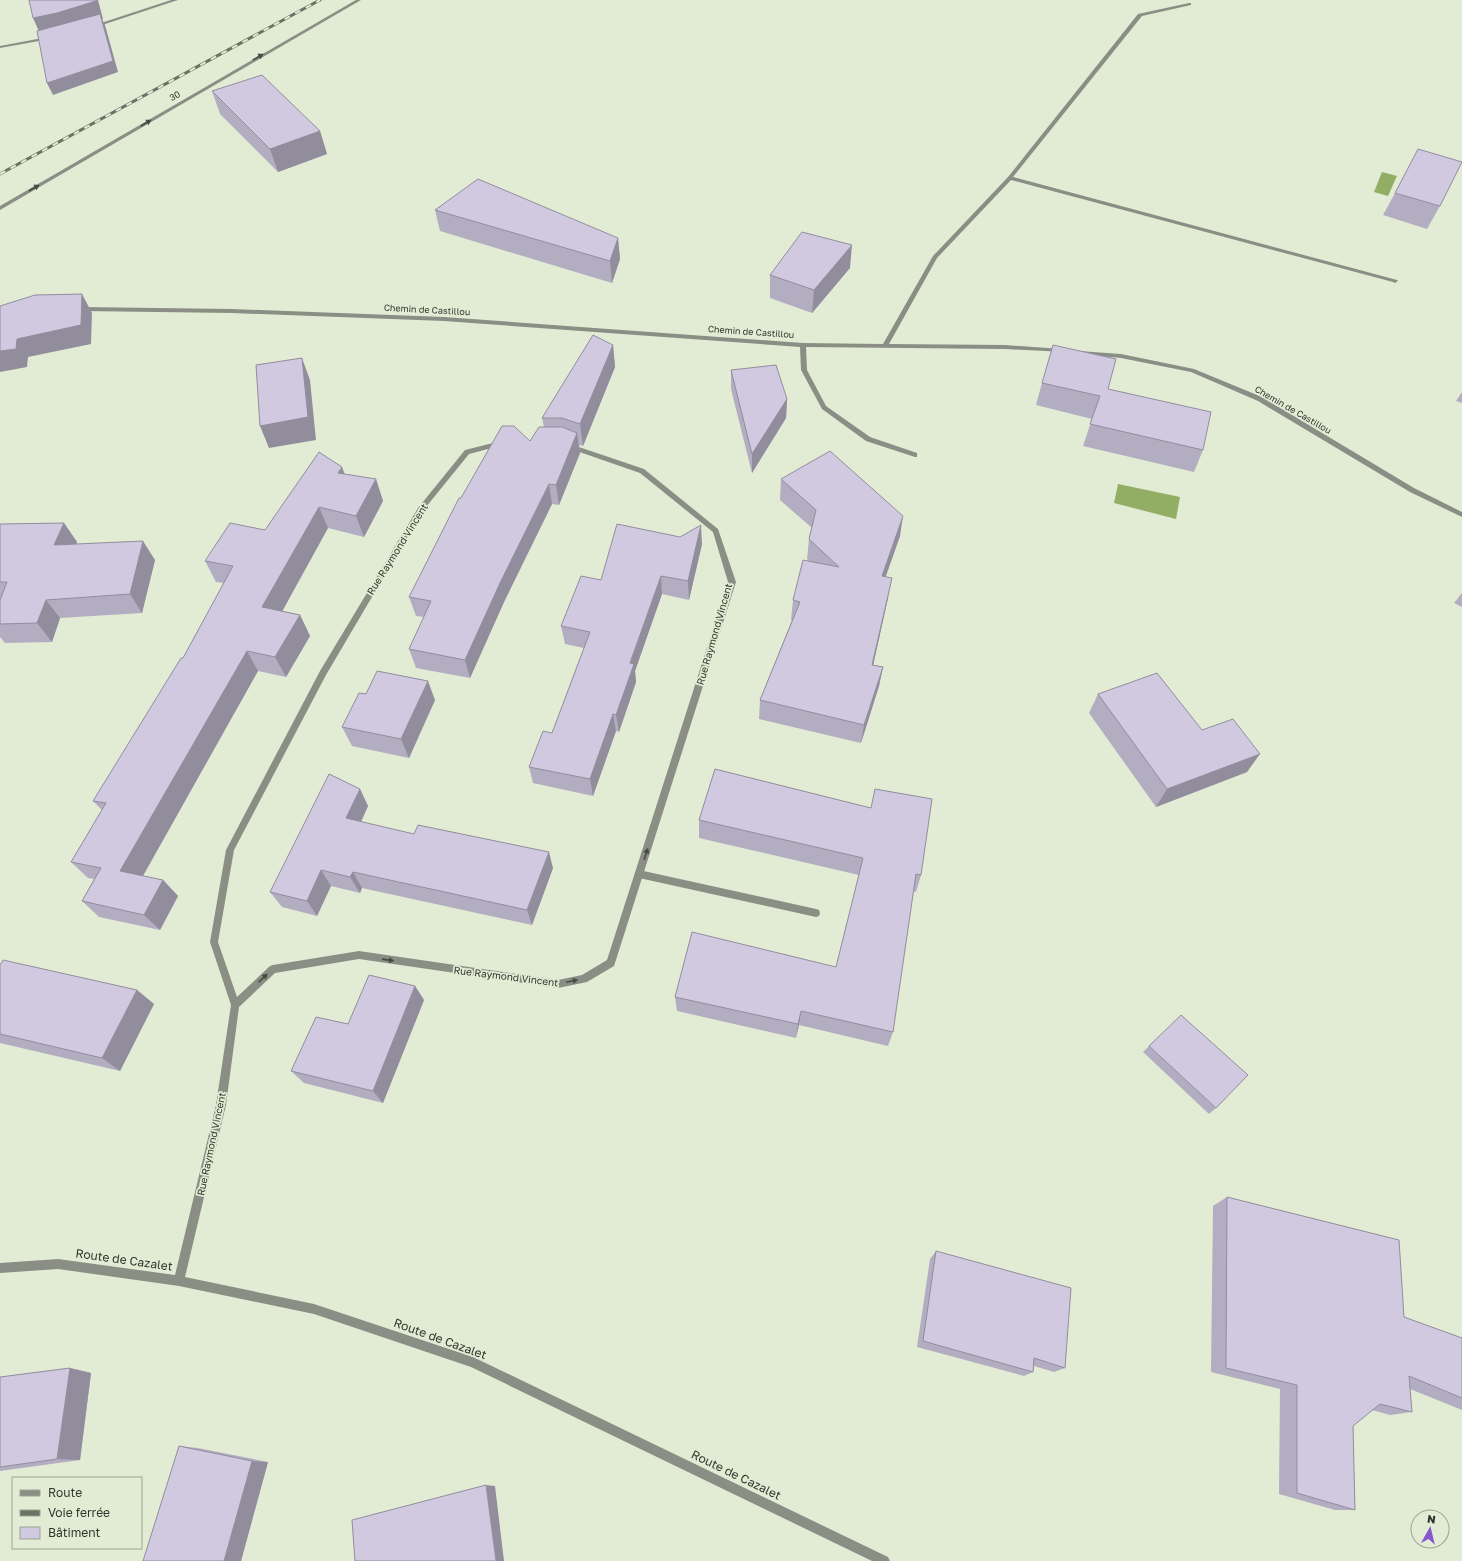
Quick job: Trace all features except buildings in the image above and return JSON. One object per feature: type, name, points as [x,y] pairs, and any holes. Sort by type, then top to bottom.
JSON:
[{"type":"street","points":[[87,28],[176,0]]},
{"type":"street","name":"30","points":[[0,208],[359,0]]},
{"type":"street","points":[[885,346],[935,257],[1010,178],[1140,15],[1188,4]]},
{"type":"street","points":[[0,47],[51,38]]},
{"type":"street","points":[[1010,178],[1395,281]]},
{"type":"street","name":"Chemin de Castillou","points":[[73,309],[232,311],[444,319],[803,345],[1005,347],[1067,352]]},
{"type":"street","points":[[803,345],[804,370],[824,408],[868,439],[915,455]]},
{"type":"street","name":"Chemin de Castillou","points":[[1075,352],[1121,356],[1192,370],[1260,399],[1412,490],[1462,515]]},
{"type":"street","name":"Rue Raymond Vincent","points":[[179,1281],[221,1105],[235,1005],[214,942],[230,850],[323,673],[420,510],[467,452],[498,442],[512,443]]},
{"type":"street","name":"Rue Raymond Vincent","points":[[235,1005],[273,970],[359,955],[558,984],[584,979],[611,963],[732,582],[716,531],[642,471],[565,444]]},
{"type":"street","points":[[639,874],[816,913]]},
{"type":"street","name":"Route de Cazalet","points":[[0,1268],[58,1264],[179,1281],[314,1309],[473,1362],[884,1561]]},
{"type":"shaded area","points":[[1382,172],[1397,176],[1388,196],[1374,192]]},
{"type":"shaded area","points":[[1118,484],[1180,497],[1176,519],[1114,503]]},
{"type":"railway","points":[[0,174],[320,0]]}]
